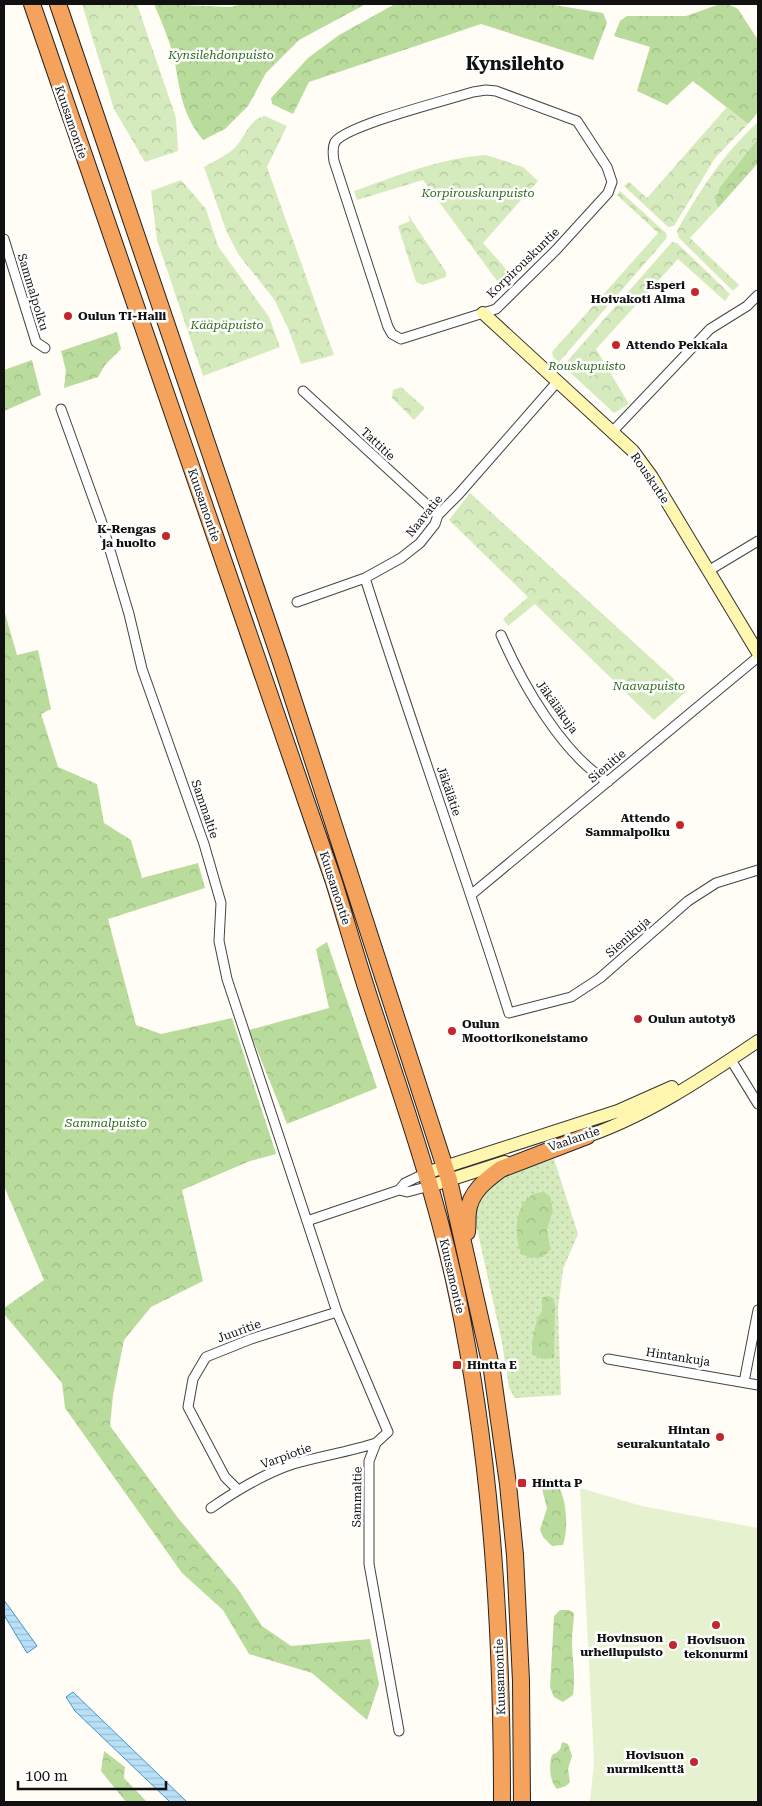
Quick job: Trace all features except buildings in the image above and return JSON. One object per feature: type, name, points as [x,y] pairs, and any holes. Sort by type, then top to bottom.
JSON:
[{"type":"highway","name":"Kuusamontie","points":[[32,4],[334,882],[428,1179],[457,1292],[483,1438],[499,1639],[502,1802]]},
{"type":"highway","name":"Kuusamontie","points":[[58,4],[281,662],[447,1173],[465,1244],[492,1371],[508,1484],[515,1555],[520,1671],[522,1802]]},
{"type":"highway","points":[[465,1244],[468,1212],[471,1200],[478,1187],[500,1169],[587,1136]]},
{"type":"street","name":"Korpirouskuntie","points":[[486,90],[496,91],[568,116],[582,125],[607,167],[612,182],[608,193],[535,271],[496,309],[483,313],[401,339],[392,334],[388,327],[334,161],[335,143],[343,135],[352,129],[473,92],[486,90]]},
{"type":"street","name":"Sammalpolku","points":[[4,239],[36,342],[45,348]]},
{"type":"street","points":[[612,432],[710,329],[747,306],[758,295]]},
{"type":"street","name":"Rouskutie","points":[[483,313],[633,451],[652,477],[758,655]]},
{"type":"street","name":"Naavatie","points":[[298,602],[366,578],[401,558],[420,543],[435,524],[438,515],[458,495],[558,381]]},
{"type":"street","name":"Tattitie","points":[[303,391],[438,515]]},
{"type":"street","name":"Sammaltie","points":[[61,409],[101,520],[129,614],[142,669],[204,844],[221,903],[219,940],[227,979],[338,1312],[388,1432],[376,1443],[369,1461],[370,1564],[398,1731]]},
{"type":"street","points":[[708,571],[758,541]]},
{"type":"street","name":"Jäkälätie","points":[[366,578],[404,700],[472,894],[509,1013]]},
{"type":"street","name":"Jäkäläkuja","points":[[501,635],[516,671],[537,705],[567,744],[600,777],[608,782]]},
{"type":"street","name":"Sienitie","points":[[472,894],[758,655]]},
{"type":"street","name":"Sienikuja","points":[[509,1013],[571,997],[600,978],[695,897],[716,883],[758,870]]},
{"type":"street","name":"Vaalantie","points":[[447,1173],[587,1136],[630,1119],[694,1084],[758,1041]]},
{"type":"street","points":[[731,1060],[758,1104]]},
{"type":"street","name":"Vaalantie","points":[[428,1179],[618,1111],[687,1080],[709,1073]]},
{"type":"street","points":[[307,1221],[399,1190],[405,1183],[428,1179]]},
{"type":"street","points":[[399,1190],[407,1192],[428,1179]]},
{"type":"street","points":[[744,1382],[758,1310]]},
{"type":"street","name":"Juuritie","points":[[238,1490],[225,1477],[188,1407],[193,1379],[206,1357],[251,1339],[338,1312]]},
{"type":"street","name":"Hintankuja","points":[[608,1359],[758,1385]]},
{"type":"street","name":"Varpiotie","points":[[211,1508],[238,1490],[292,1465],[376,1443]]},
{"type":"green space","points":[[82,4],[137,4],[176,118],[178,151],[145,162],[114,109]]},
{"type":"green space","name":"Kynsilehdonpuisto","points":[[154,4],[230,7],[244,4],[366,4],[299,40],[266,73],[248,106],[225,129],[203,140],[189,119],[185,109],[173,54]]},
{"type":"green space","points":[[395,4],[548,4],[603,13],[607,23],[593,60],[481,24],[309,82],[293,114],[272,104],[271,98],[308,58],[339,35]]},
{"type":"green space","points":[[720,4],[728,4],[738,9],[758,40],[758,112],[748,124],[693,81],[667,105],[637,91],[650,47],[614,36],[620,21],[627,16],[686,16]]},
{"type":"green space","points":[[727,107],[748,124],[715,158],[674,226],[668,227],[624,186],[629,182],[647,198]]},
{"type":"green space","name":"Kääpäpuisto","points":[[265,116],[287,126],[267,167],[334,355],[301,364],[289,330],[274,299],[238,254],[226,230],[204,167],[231,151],[252,123]]},
{"type":"green space","points":[[758,122],[758,138],[719,188],[715,201],[718,208],[690,238],[739,285],[733,291],[679,238],[677,231],[713,173],[745,134]]},
{"type":"green space","points":[[758,138],[758,163],[718,208],[715,201],[719,188]]},
{"type":"green space","name":"Korpirouskunpuisto","points":[[486,155],[523,167],[538,181],[483,243],[515,279],[503,289],[423,180],[357,200],[354,191],[435,164]]},
{"type":"green space","name":"Kääpäpuisto","points":[[181,180],[206,209],[218,246],[269,317],[280,347],[203,376],[157,240],[151,191]]},
{"type":"green space","name":"Rouskupuisto","points":[[620,191],[667,234],[666,239],[559,362],[553,357],[552,352],[658,233],[617,195]]},
{"type":"green space","points":[[407,213],[446,272],[446,277],[423,285],[416,282],[398,226],[410,221]]},
{"type":"green space","name":"Rouskupuisto","points":[[672,242],[677,243],[730,294],[725,301],[678,259],[596,349],[629,404],[614,413],[563,366]]},
{"type":"green space","points":[[117,332],[121,349],[105,365],[98,377],[64,388],[66,371],[61,351]]},
{"type":"green space","points":[[32,360],[41,395],[4,411],[4,370]]},
{"type":"green space","points":[[401,387],[425,408],[414,420],[392,398],[393,390]]},
{"type":"green space","name":"Naavapuisto","points":[[470,493],[687,691],[654,720],[535,604],[508,626],[503,619],[528,597],[449,520]]},
{"type":"green space","name":"Sammalpuisto","points":[[4,610],[17,655],[38,650],[51,709],[41,714],[58,767],[97,784],[104,823],[131,840],[142,878],[198,863],[205,888],[108,919],[136,1025],[161,1034],[232,1018],[276,1154],[250,1161],[182,1190],[203,1281],[151,1307],[124,1340],[113,1395],[110,1426],[178,1518],[238,1589],[262,1626],[291,1646],[370,1639],[379,1684],[367,1720],[312,1673],[249,1654],[223,1610],[182,1573],[65,1408],[62,1383],[4,1314],[4,1308],[44,1280],[4,1186]]},
{"type":"green space","points":[[327,942],[377,1088],[287,1124],[249,1030],[329,1008],[316,949]]},
{"type":"green space","points":[[554,1159],[578,1234],[563,1269],[558,1308],[561,1395],[515,1398],[509,1388],[502,1342],[474,1215],[479,1201],[486,1190],[504,1175]],"holes":[[[542,1191],[551,1197],[553,1211],[547,1230],[551,1249],[528,1197]]]},
{"type":"green space","points":[[543,1191],[551,1197],[553,1211],[547,1230],[551,1249],[543,1257],[531,1258],[521,1254],[517,1232],[518,1217],[523,1203],[529,1197]]},
{"type":"green space","points":[[548,1296],[553,1298],[555,1306],[554,1358],[542,1359],[532,1354],[532,1342],[537,1319],[542,1311],[542,1298]]},
{"type":"green space","points":[[553,1478],[558,1484],[564,1501],[566,1529],[563,1545],[552,1546],[543,1537],[540,1530],[547,1508],[542,1489],[546,1479]]},
{"type":"green space","name":"Hovinsuon urheilupuisto","points":[[580,1488],[642,1506],[758,1528],[758,1802],[590,1802],[594,1762]]},
{"type":"green space","points":[[560,1610],[569,1610],[574,1613],[572,1640],[574,1688],[573,1695],[563,1702],[554,1697],[550,1687],[554,1616]]},
{"type":"green space","points":[[562,1742],[568,1744],[572,1756],[568,1769],[570,1782],[566,1786],[557,1789],[552,1782],[550,1763],[552,1755],[559,1750]]},
{"type":"green space","points":[[104,1751],[125,1767],[124,1778],[147,1802],[126,1802],[101,1771]]},
{"type":"water","points":[[4,1600],[37,1646],[27,1653],[4,1615]]},
{"type":"water","points":[[73,1692],[187,1802],[170,1802],[75,1711],[66,1697]]},
{"type":"place","name":"Esperi Hoivakoti Alma","points":[[695,292]]},
{"type":"place","name":"Oulun TI-Halli","points":[[68,316]]},
{"type":"place","name":"Attendo Pekkala","points":[[616,345]]},
{"type":"place","name":"K-Rengas ja huolto","points":[[166,536]]},
{"type":"place","name":"Attendo Sammalpolku","points":[[680,825]]},
{"type":"place","name":"Oulun autotyö","points":[[638,1019]]},
{"type":"place","name":"Oulun Moottorikoneistamo","points":[[452,1031]]},
{"type":"place","name":"Hintta E","points":[[457,1365]]},
{"type":"place","name":"Hintan seurakuntatalo","points":[[720,1437]]},
{"type":"place","name":"Hintta P","points":[[522,1483]]},
{"type":"place","name":"Hovisuon tekonurmi","points":[[716,1625]]},
{"type":"place","name":"Hovinsuon urheilupuisto","points":[[673,1645]]},
{"type":"place","name":"Hovisuon nurmikenttä","points":[[694,1762]]},
{"type":"district","name":"Kynsilehto","points":[[515,64]]}]
